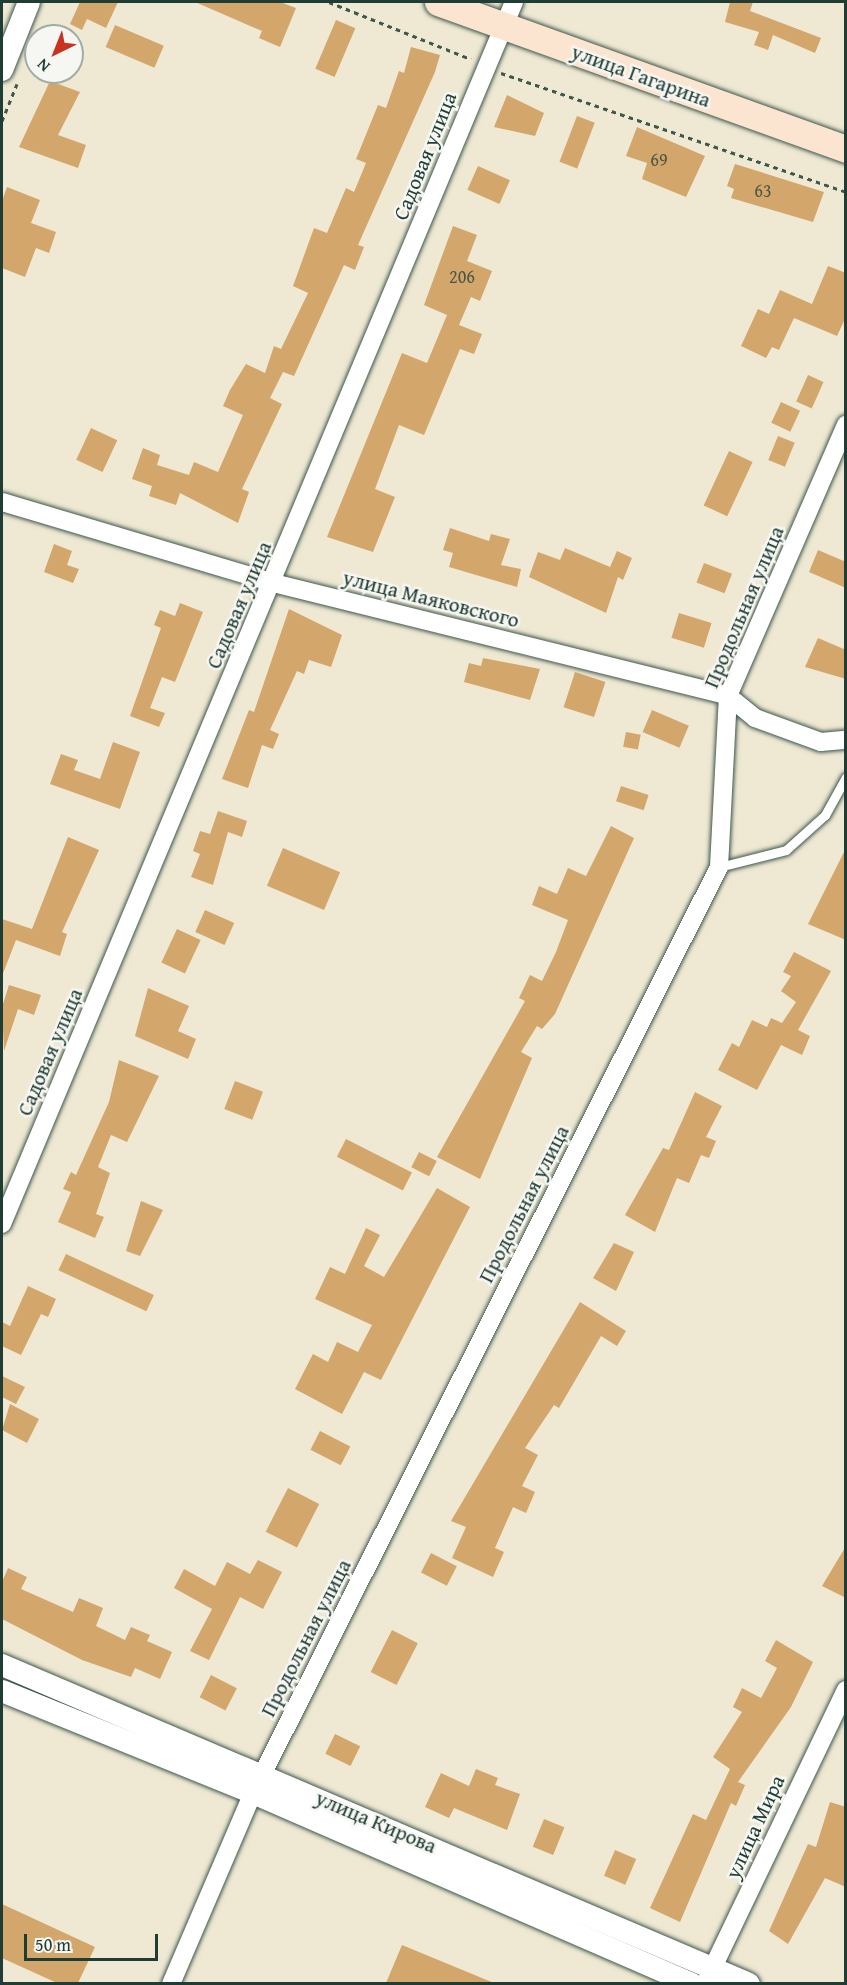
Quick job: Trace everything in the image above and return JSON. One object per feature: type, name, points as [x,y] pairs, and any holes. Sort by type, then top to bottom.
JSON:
[{"type":"main road","name":"улица Гагарина","points":[[438,2],[502,27],[846,149]]},
{"type":"street","points":[[2,70],[29,2]]},
{"type":"street","name":"Садовая улица","points":[[2,1224],[273,583],[514,2]]},
{"type":"street","name":"Продольная улица","points":[[171,1983],[258,1783],[719,867],[728,696],[846,424]]},
{"type":"street","name":"улица Маяковского","points":[[2,502],[273,583],[728,696],[755,718],[822,742],[846,740]]},
{"type":"street","name":"улица Кирова","points":[[2,1665],[692,1983]]},
{"type":"street","name":"улица Мира","points":[[709,1976],[846,1690]]},
{"type":"street","name":"улица Кирова","points":[[2,1691],[258,1783],[709,1976],[749,1983]]},
{"type":"lane","points":[[719,867],[786,849],[825,815],[846,777]]},
{"type":"path","points":[[329,2],[486,66],[846,192]]},
{"type":"building","points":[[80,2],[118,2],[106,28],[87,19],[84,26],[70,24]]},
{"type":"building","points":[[195,2],[280,2],[296,8],[280,47],[259,38],[262,31]]},
{"type":"building","points":[[730,2],[753,2],[750,11],[821,38],[815,53],[773,35],[768,50],[754,45],[759,32],[725,22]]},
{"type":"building","points":[[336,20],[355,28],[335,77],[315,69]]},
{"type":"building","points":[[115,25],[164,46],[154,68],[106,47]]},
{"type":"building","points":[[411,47],[440,55],[435,72],[358,245],[364,247],[355,270],[344,265],[294,376],[283,372],[270,398],[282,404],[242,489],[249,492],[238,523],[180,493],[176,505],[149,496],[152,486],[132,479],[143,448],[160,455],[157,465],[189,475],[194,462],[218,472],[243,415],[223,406],[230,390],[246,364],[265,373],[274,346],[281,349],[308,293],[293,286],[314,228],[327,233],[346,188],[354,192],[366,163],[356,159],[378,105],[386,108],[399,71],[404,73]]},
{"type":"building","points":[[49,84],[58,84],[80,92],[58,135],[86,145],[78,168],[19,147]]},
{"type":"building","points":[[507,95],[544,113],[535,136],[494,127]]},
{"type":"building","points":[[577,116],[595,123],[577,169],[559,162]]},
{"type":"building","points":[[637,127],[705,156],[686,197],[642,179],[647,163],[626,156]]},
{"type":"building","points":[[735,164],[824,192],[813,222],[731,198],[734,189],[727,186]]},
{"type":"building","points":[[478,166],[510,180],[499,204],[467,190]]},
{"type":"building","points":[[7,187],[40,200],[31,223],[56,232],[49,253],[36,248],[25,277],[2,268],[2,201]]},
{"type":"building","points":[[453,226],[477,235],[467,261],[492,271],[480,301],[471,297],[459,325],[482,334],[474,354],[460,349],[424,435],[399,425],[375,489],[395,497],[373,552],[327,537],[402,353],[427,363],[447,315],[424,305]]},
{"type":"building","points":[[828,266],[846,273],[846,317],[837,336],[794,318],[779,350],[772,347],[766,358],[741,346],[758,309],[769,314],[780,290],[812,304]]},
{"type":"building","points":[[808,375],[824,382],[812,408],[796,401]]},
{"type":"building","points":[[781,402],[800,411],[790,432],[771,423]]},
{"type":"building","points":[[91,428],[117,440],[102,472],[76,460]]},
{"type":"building","points":[[778,436],[795,443],[785,467],[768,460]]},
{"type":"building","points":[[729,451],[753,462],[727,516],[704,505]]},
{"type":"building","points":[[450,528],[489,541],[491,534],[510,539],[501,565],[521,569],[517,587],[449,567],[453,553],[443,550]]},
{"type":"building","points":[[54,544],[72,551],[67,565],[79,569],[73,583],[44,572]]},
{"type":"building","points":[[565,548],[610,567],[617,551],[632,558],[623,580],[618,577],[606,613],[529,577],[538,552],[560,560]]},
{"type":"building","points":[[818,550],[846,562],[846,588],[809,572]]},
{"type":"building","points":[[704,563],[732,574],[724,593],[696,583]]},
{"type":"building","points":[[180,603],[203,612],[175,682],[162,677],[150,708],[165,713],[159,727],[130,716],[161,628],[154,625],[160,610],[175,616]]},
{"type":"building","points":[[289,609],[342,635],[331,667],[309,660],[304,674],[297,671],[270,730],[279,734],[273,749],[262,745],[248,788],[222,779],[249,710],[254,712]]},
{"type":"building","points":[[679,613],[712,623],[704,648],[671,638]]},
{"type":"building","points":[[818,638],[846,650],[846,679],[805,667]]},
{"type":"building","points":[[483,658],[540,669],[530,700],[464,682],[469,663],[481,666]]},
{"type":"building","points":[[575,672],[605,682],[594,717],[564,707]]},
{"type":"building","points":[[652,710],[689,726],[679,748],[643,732]]},
{"type":"building","points":[[626,732],[641,735],[638,750],[623,747]]},
{"type":"building","points":[[113,742],[140,752],[120,809],[50,784],[61,754],[78,760],[74,770],[100,779]]},
{"type":"building","points":[[621,786],[649,795],[644,810],[616,801]]},
{"type":"building","points":[[218,811],[247,821],[242,837],[228,832],[213,885],[191,877],[200,854],[193,851],[200,831],[210,834]]},
{"type":"building","points":[[611,826],[634,838],[555,1014],[542,1029],[537,1026],[521,1052],[532,1058],[480,1179],[437,1157],[525,1001],[519,998],[530,975],[542,981],[556,952],[568,920],[532,905],[539,886],[557,894],[568,868],[586,876]]},
{"type":"building","points":[[68,837],[99,850],[62,932],[67,934],[60,956],[16,940],[2,976],[2,919],[32,929]]},
{"type":"building","points":[[283,848],[340,872],[324,910],[267,886]]},
{"type":"building","points":[[846,848],[846,940],[808,924]]},
{"type":"building","points":[[205,910],[234,923],[224,945],[195,932]]},
{"type":"building","points":[[177,929],[201,940],[185,974],[161,963]]},
{"type":"building","points":[[794,952],[831,971],[798,1030],[810,1036],[802,1055],[781,1045],[757,1090],[718,1070],[732,1043],[739,1047],[752,1020],[767,1027],[771,1018],[782,1023],[796,1002],[781,991],[791,976],[783,972]]},
{"type":"building","points":[[9,985],[41,995],[34,1015],[18,1009],[4,1051],[2,1007]]},
{"type":"building","points":[[148,988],[189,1006],[178,1031],[196,1039],[188,1059],[135,1036]]},
{"type":"building","points":[[119,1060],[159,1076],[127,1142],[111,1135],[98,1167],[110,1173],[96,1214],[104,1217],[95,1238],[58,1222],[71,1192],[63,1189],[71,1172],[76,1175],[109,1102]]},
{"type":"building","points":[[235,1081],[263,1092],[252,1120],[224,1109]]},
{"type":"building","points":[[695,1092],[722,1106],[706,1137],[716,1141],[709,1158],[701,1155],[689,1183],[677,1178],[655,1232],[625,1215],[663,1148],[669,1150]]},
{"type":"building","points":[[346,1139],[412,1173],[403,1190],[337,1157]]},
{"type":"building","points":[[419,1152],[437,1161],[429,1176],[411,1167]]},
{"type":"building","points":[[437,1188],[470,1207],[381,1380],[364,1372],[342,1414],[295,1389],[313,1354],[328,1362],[337,1342],[358,1352],[372,1325],[315,1299],[330,1267],[345,1274],[366,1228],[380,1235],[364,1266],[384,1277]]},
{"type":"building","points":[[141,1201],[163,1210],[140,1256],[126,1251]]},
{"type":"building","points":[[614,1243],[634,1252],[616,1291],[593,1278]]},
{"type":"building","points":[[66,1254],[154,1295],[146,1311],[58,1270]]},
{"type":"building","points":[[28,1286],[56,1299],[48,1317],[41,1314],[21,1355],[2,1346],[2,1322],[10,1326]]},
{"type":"building","points":[[580,1302],[626,1331],[617,1346],[601,1336],[559,1408],[554,1405],[525,1448],[538,1455],[522,1486],[535,1492],[526,1513],[513,1507],[495,1548],[504,1552],[493,1577],[452,1558],[466,1527],[451,1521]]},
{"type":"building","points":[[2,1376],[25,1387],[16,1404],[2,1397]]},
{"type":"building","points":[[10,1404],[39,1419],[27,1443],[2,1430]]},
{"type":"building","points":[[320,1431],[350,1446],[341,1465],[310,1450]]},
{"type":"building","points":[[288,1488],[319,1504],[297,1548],[266,1532]]},
{"type":"building","points":[[846,1546],[846,1598],[822,1586]]},
{"type":"building","points":[[431,1553],[457,1566],[447,1586],[421,1573]]},
{"type":"building","points":[[258,1560],[282,1572],[263,1609],[240,1597],[209,1660],[190,1651],[212,1609],[174,1588],[184,1569],[215,1586],[227,1562],[250,1574]]},
{"type":"building","points":[[8,1568],[27,1577],[21,1589],[73,1612],[79,1598],[103,1608],[96,1626],[125,1640],[131,1627],[150,1635],[147,1641],[172,1652],[160,1679],[135,1668],[131,1677],[82,1660],[2,1619],[2,1582]]},
{"type":"building","points":[[392,1630],[418,1643],[397,1685],[371,1672]]},
{"type":"building","points":[[776,1640],[813,1662],[791,1707],[738,1782],[745,1785],[736,1806],[731,1803],[680,1922],[650,1908],[693,1814],[706,1820],[730,1769],[713,1757],[742,1712],[733,1707],[742,1688],[761,1698],[777,1668],[765,1661]]},
{"type":"building","points":[[211,1675],[237,1688],[225,1710],[200,1697]]},
{"type":"building","points":[[335,1734],[360,1746],[351,1766],[325,1754]]},
{"type":"building","points":[[476,1769],[498,1778],[495,1785],[520,1794],[507,1830],[454,1808],[449,1818],[425,1807],[441,1773],[469,1786]]},
{"type":"building","points":[[830,1802],[846,1807],[846,1887],[825,1878],[788,1944],[769,1931],[808,1844],[816,1847]]},
{"type":"building","points":[[544,1819],[564,1827],[553,1855],[533,1847]]},
{"type":"building","points":[[615,1850],[636,1859],[625,1885],[604,1876]]},
{"type":"building","points":[[2,1904],[95,1947],[78,1983],[57,1983],[2,1958]]},
{"type":"building","points":[[402,1945],[494,1983],[386,1983]]}]
